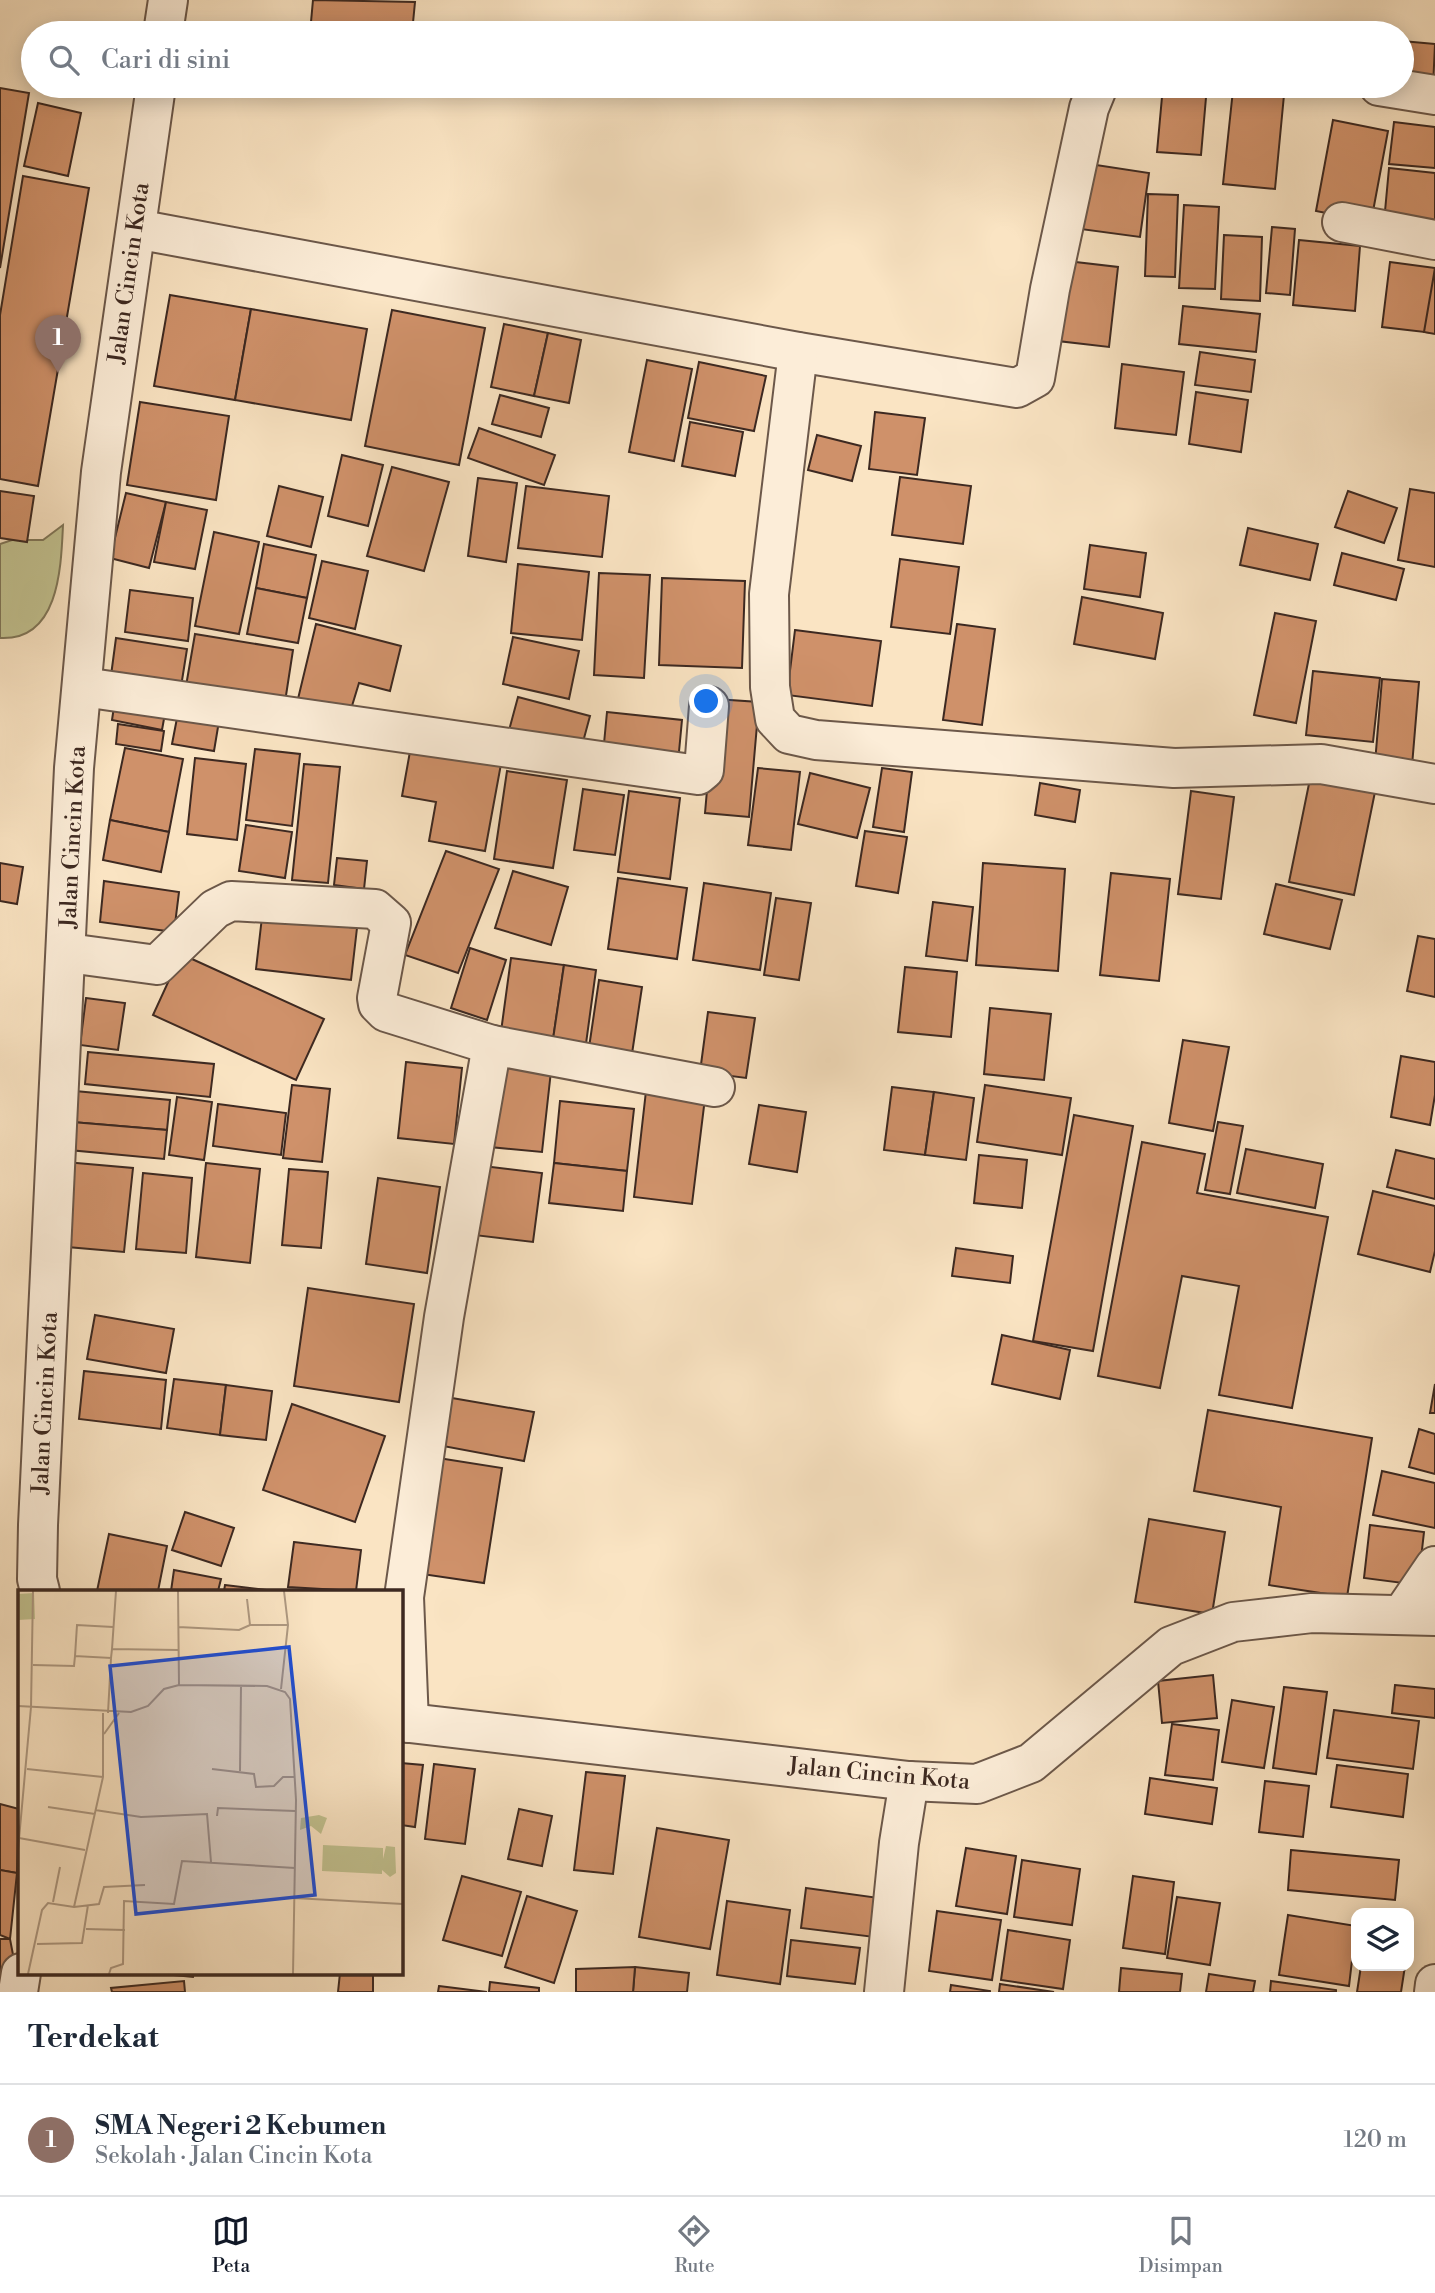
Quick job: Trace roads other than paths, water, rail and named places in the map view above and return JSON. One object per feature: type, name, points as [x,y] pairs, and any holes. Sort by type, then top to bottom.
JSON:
[{"type":"street","points":[[165,21],[168,0]]},
{"type":"street","points":[[1414,92],[1435,95]]},
{"type":"street","name":"Jalan Cincin Kota","points":[[40,1590],[37,1579],[38,1525],[68,953],[74,768],[100,482],[154,98]]},
{"type":"street","points":[[136,229],[798,352],[1017,388],[1031,383],[1035,378],[1050,289],[1093,98]]},
{"type":"street","points":[[1342,222],[1435,240]]},
{"type":"street","points":[[798,352],[769,594],[770,687],[775,719],[789,734],[816,740],[1174,768],[1321,764],[1435,784]]},
{"type":"street","points":[[83,687],[698,775],[704,770],[707,761],[709,706]]},
{"type":"street","points":[[68,953],[157,965],[215,909],[231,901],[375,909],[391,923],[377,998],[380,1008],[492,1045],[715,1087]]},
{"type":"street","points":[[405,1723],[404,1597],[444,1317],[492,1045]]},
{"type":"street","points":[[1419,1614],[1435,1566]]},
{"type":"street","name":"Jalan Cincin Kota","points":[[405,1723],[909,1782],[976,1784],[1031,1763],[1171,1646],[1233,1622],[1312,1613],[1419,1614]]},
{"type":"street","points":[[884,1992],[899,1843],[909,1782]]},
{"type":"street","points":[[18,1992],[21,1974]]},
{"type":"street","points":[[1434,1992],[1435,1984]]},
{"type":"place","name":"SMA Negeri 2 Kebumen","points":[[58,373]]}]
